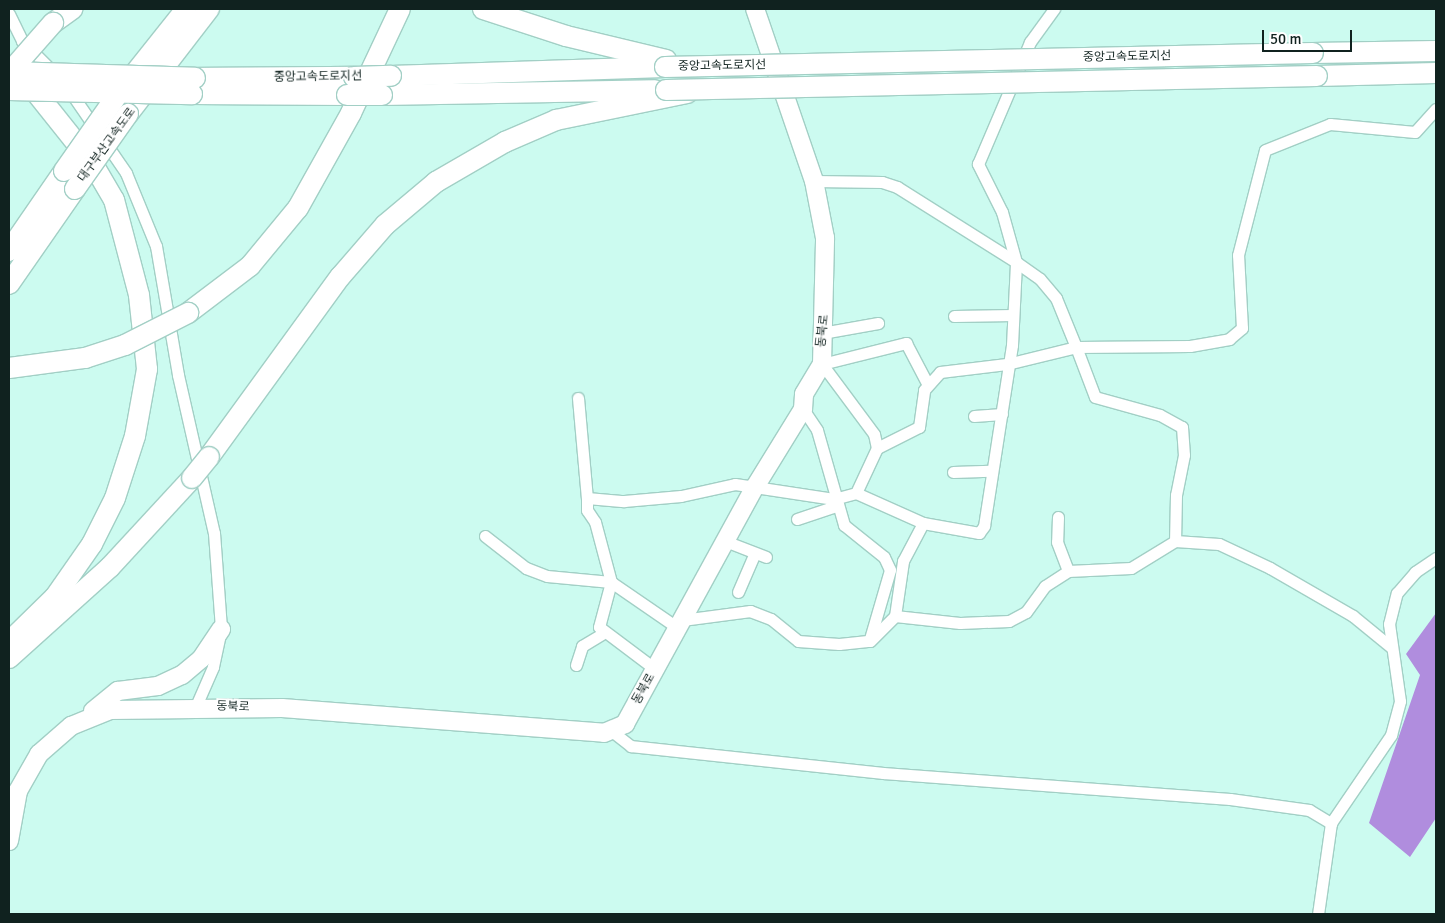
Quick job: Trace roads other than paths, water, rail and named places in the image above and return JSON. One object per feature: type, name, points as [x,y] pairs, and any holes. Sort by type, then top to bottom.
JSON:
[{"type":"highway","points":[[9,72],[53,23],[72,9]]},
{"type":"highway","name":"대구부산고속도로","points":[[9,251],[116,97],[186,9]]},
{"type":"highway","name":"대구부산고속도로","points":[[9,284],[128,114],[209,9]]},
{"type":"highway","points":[[9,368],[85,358],[125,345],[188,313],[250,266],[298,208],[351,113],[400,9]]},
{"type":"highway","points":[[483,9],[566,36],[692,67]]},
{"type":"highway","name":"중앙고속도로지선","points":[[9,90],[194,86],[351,86],[391,76],[665,67],[1436,51]]},
{"type":"highway","points":[[9,68],[32,84],[93,164],[114,200],[138,295],[148,369],[135,436],[115,498],[96,536],[55,597],[11,651]]},
{"type":"highway","name":"중앙고속도로지선","points":[[9,72],[194,86]]},
{"type":"highway","name":"중앙고속도로지선","points":[[351,86],[382,95],[1436,73]]},
{"type":"highway","points":[[11,651],[110,567],[192,478],[340,277],[385,225],[436,182],[505,142],[556,120],[707,89]]},
{"type":"main road","name":"동북로","points":[[9,841],[13,805],[30,766],[49,743],[83,719],[124,707],[282,708],[567,732],[604,733],[625,724],[754,487],[803,409],[804,394],[822,364],[826,238],[814,181],[755,9]]},
{"type":"main road","points":[[83,719],[118,691],[158,686],[182,675],[201,659],[221,629]]},
{"type":"street","points":[[856,493],[923,523],[979,533],[990,471],[997,462],[1013,315],[1016,262],[1002,212],[978,164],[996,131],[1030,42],[1054,9]]},
{"type":"street","points":[[9,14],[22,41],[82,105],[126,173],[149,221],[178,375],[214,533],[221,629],[213,667],[196,706]]},
{"type":"street","points":[[927,383],[946,369],[1007,364],[1076,347],[1190,346],[1238,334],[1242,328],[1238,254],[1265,150],[1330,124],[1415,132],[1436,109]]},
{"type":"street","points":[[814,181],[882,182],[898,187],[1040,278],[1056,298],[1095,397],[1160,415],[1182,427],[1184,455],[1176,496],[1175,541]]},
{"type":"street","points":[[954,316],[1013,315]]},
{"type":"street","points":[[822,333],[878,323]]},
{"type":"street","points":[[797,519],[856,493],[877,448],[874,434],[822,364],[906,343],[927,383],[919,427],[877,448]]},
{"type":"street","points":[[578,398],[587,498],[586,510],[595,522],[611,582],[599,627],[602,634],[655,669]]},
{"type":"street","points":[[803,409],[817,430],[835,502],[844,525],[884,557],[890,570],[870,641]]},
{"type":"street","points":[[974,416],[1002,414]]},
{"type":"street","points":[[953,472],[990,471]]},
{"type":"street","points":[[587,498],[624,501],[681,496],[722,485],[754,487],[835,502]]},
{"type":"street","points":[[1058,518],[1057,542],[1068,571]]},
{"type":"street","points":[[485,536],[526,568],[547,576],[611,582],[680,624],[750,612],[771,619],[798,641],[870,641],[895,616],[904,560],[923,523]]},
{"type":"street","points":[[725,541],[754,555],[766,557]]},
{"type":"street","points":[[895,616],[960,623],[1009,621],[1026,612],[1045,586],[1068,571],[1131,568],[1175,541],[1218,544],[1270,568],[1353,616],[1391,647]]},
{"type":"street","points":[[738,592],[754,555]]},
{"type":"street","points":[[1318,914],[1331,822],[1391,735],[1400,701],[1389,624],[1398,594],[1416,572],[1436,558]]},
{"type":"street","points":[[576,665],[582,646],[602,634]]},
{"type":"street","points":[[609,730],[631,746],[883,773],[1230,799],[1309,810],[1331,822]]}]
